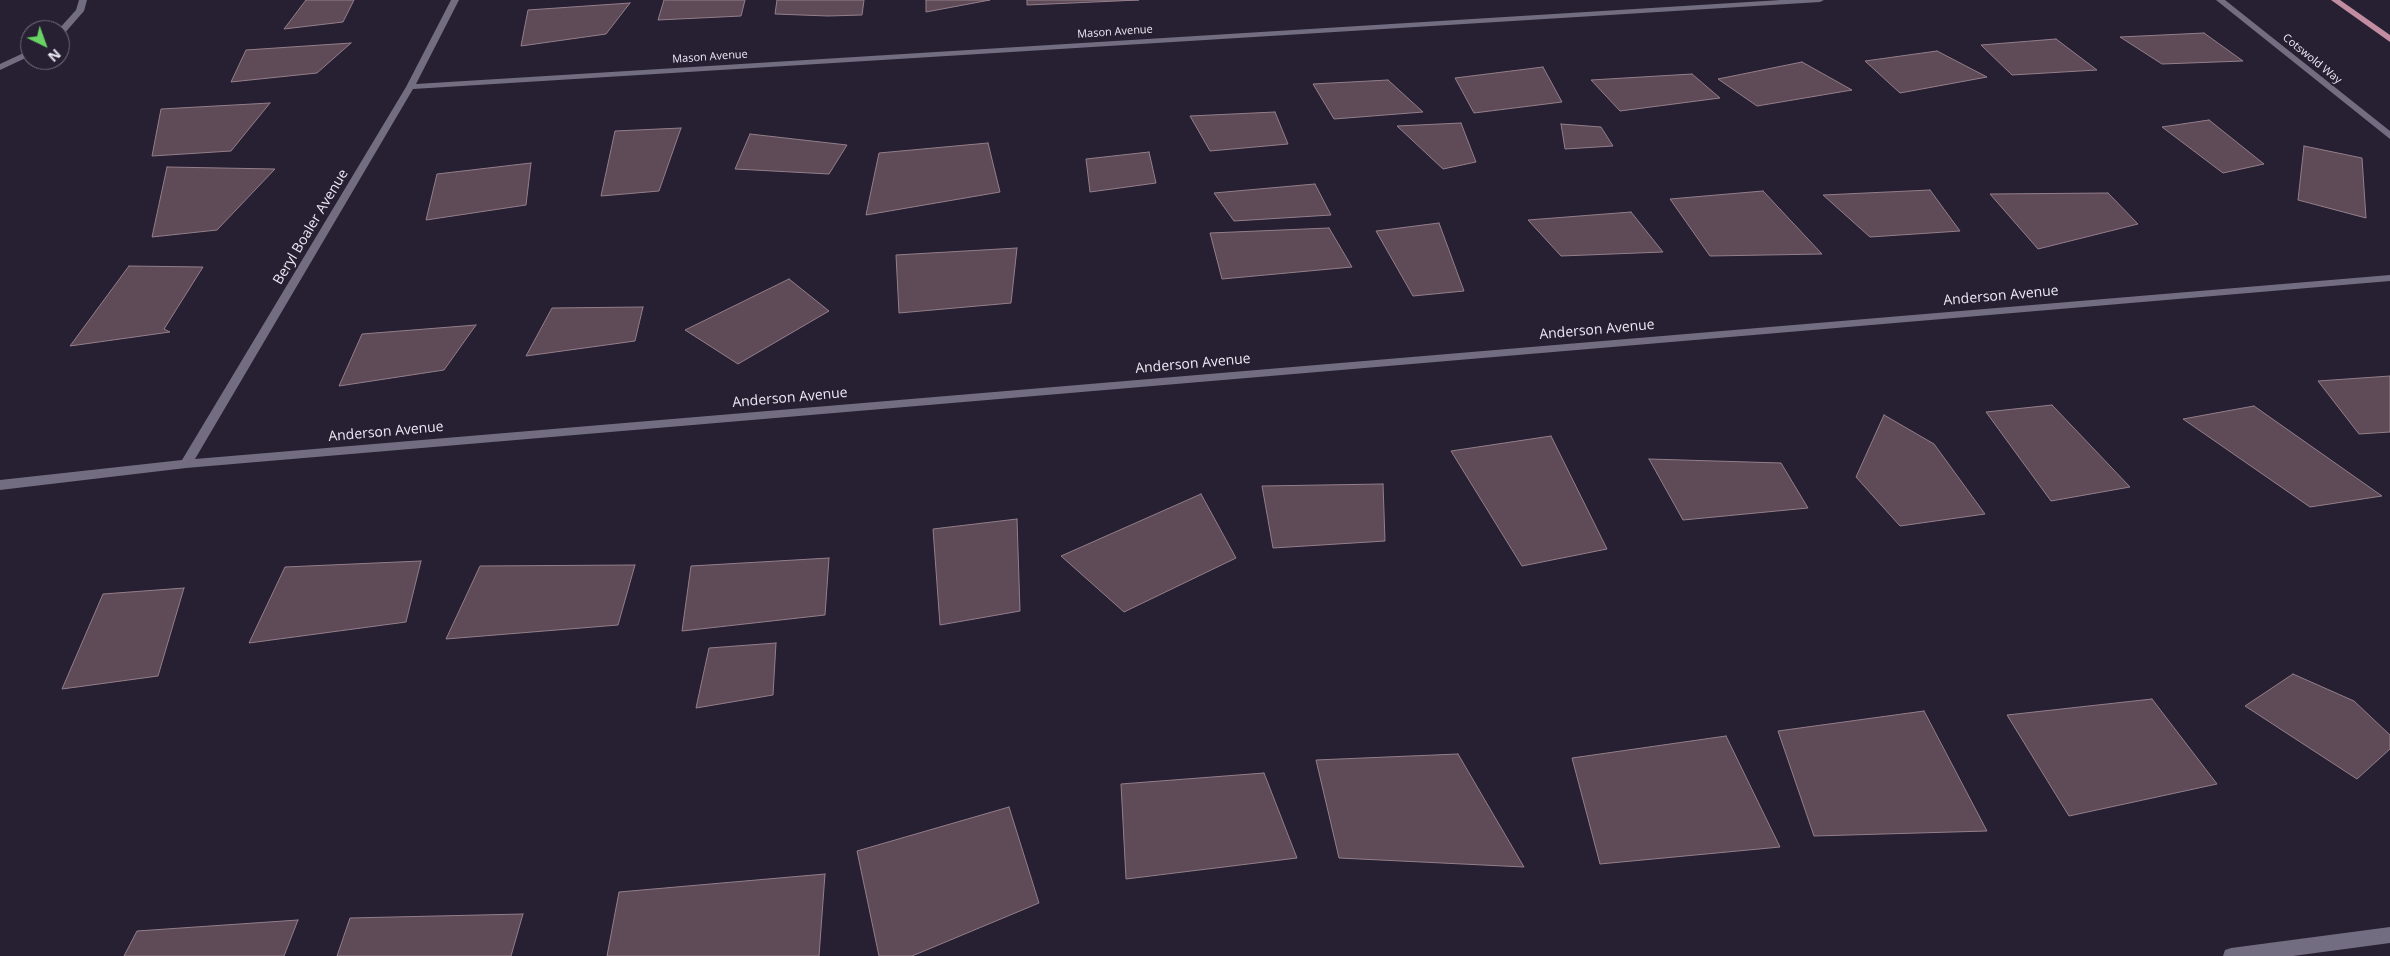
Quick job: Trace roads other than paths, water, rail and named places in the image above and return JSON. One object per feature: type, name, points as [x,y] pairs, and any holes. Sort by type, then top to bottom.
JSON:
[{"type":"main road","points":[[2335,0],[2390,39]]},
{"type":"street","points":[[70,22],[80,11],[83,0]]},
{"type":"street","name":"Beryl Boaler Avenue","points":[[186,464],[410,87],[455,0]]},
{"type":"street","name":"Mason Avenue","points":[[410,87],[1820,0]]},
{"type":"street","name":"Cotswold Way","points":[[2220,0],[2390,136]]},
{"type":"street","points":[[0,67],[20,58]]},
{"type":"street","name":"Anderson Avenue","points":[[0,485],[186,464],[2390,278]]},
{"type":"street","points":[[2231,956],[2390,935]]}]
